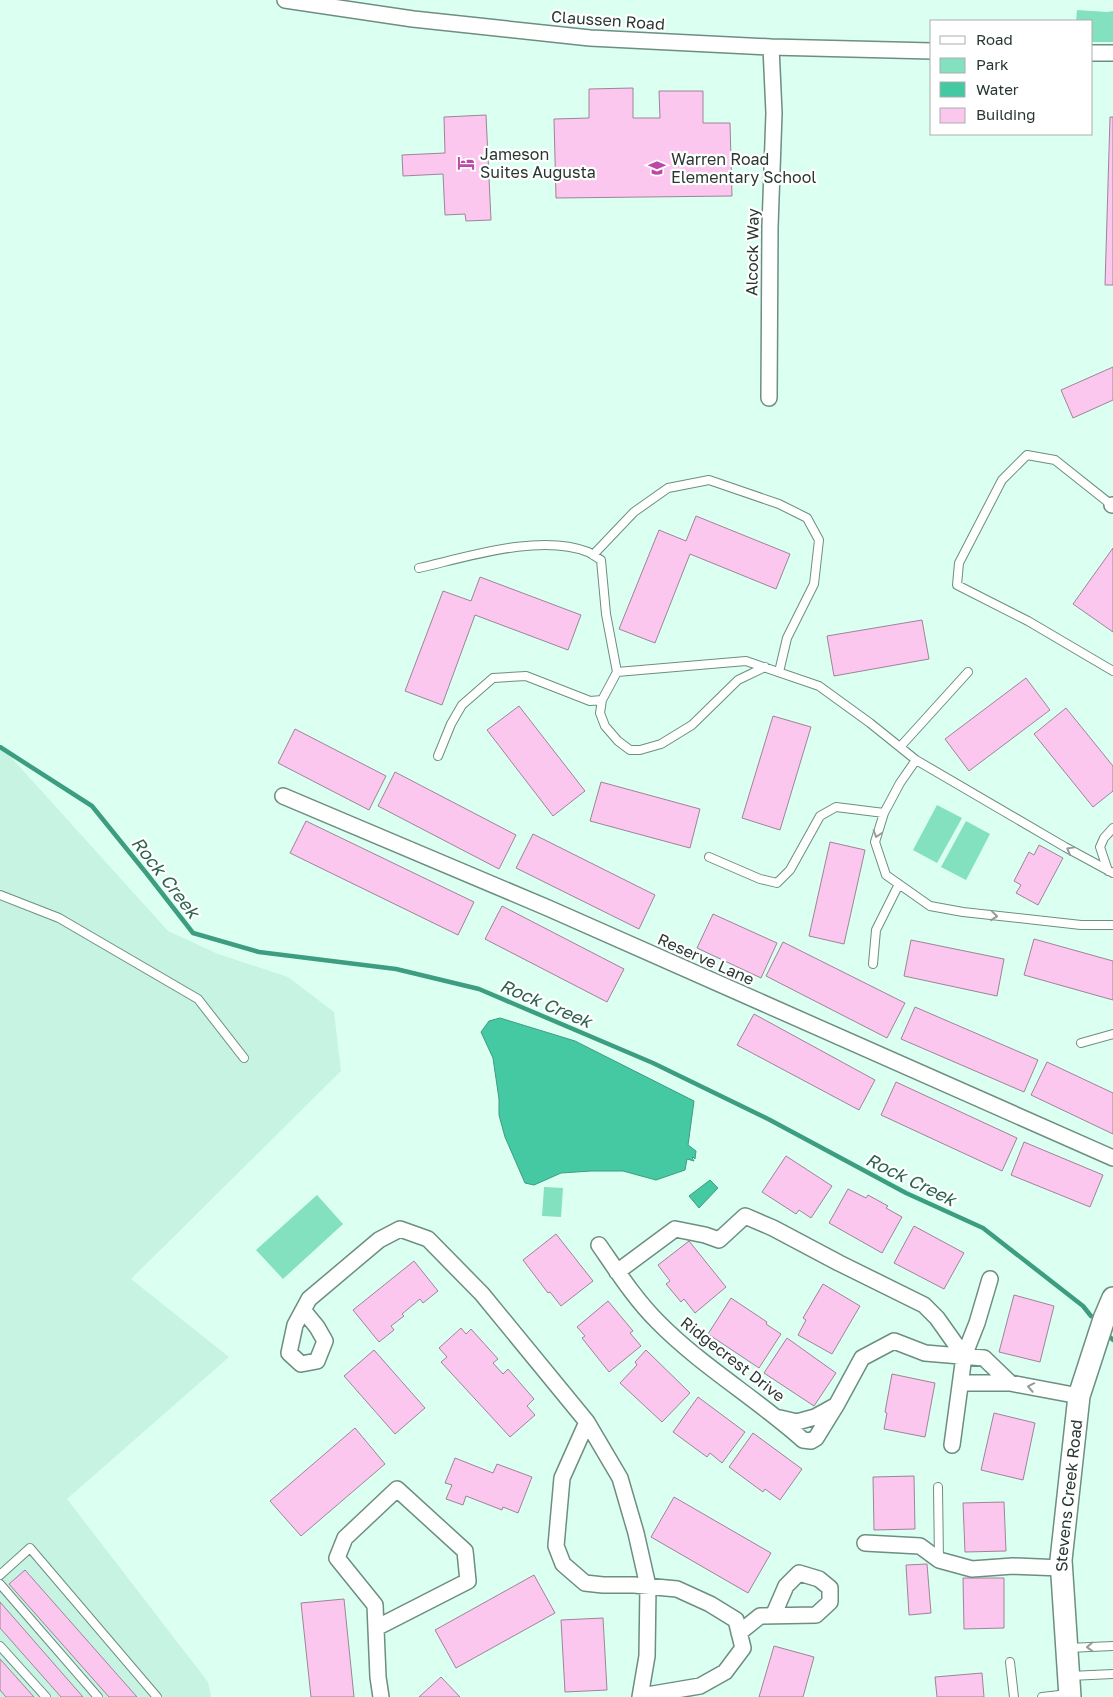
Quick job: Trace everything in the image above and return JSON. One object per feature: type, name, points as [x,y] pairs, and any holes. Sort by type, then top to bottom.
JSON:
[{"type":"street","name":"Claussen Road","points":[[285,0],[413,19],[590,38],[771,47],[930,51]]},
{"type":"street","name":"Alcock Way","points":[[768,398],[770,227],[774,113],[771,47]]},
{"type":"street","points":[[1093,53],[1113,53]]},
{"type":"street","name":"Reserve Lane","points":[[284,796],[548,908],[1113,1158]]},
{"type":"street","points":[[617,1272],[675,1228],[718,1240],[745,1216],[773,1228],[839,1264],[924,1305],[938,1318],[964,1356]]},
{"type":"street","points":[[303,1310],[309,1299],[379,1240],[400,1229],[428,1239],[482,1294],[587,1422],[620,1478],[636,1533],[648,1586],[647,1656],[640,1696],[700,1686],[725,1672],[743,1648],[736,1620],[710,1604],[677,1589],[648,1586],[585,1583],[563,1564],[556,1546],[562,1478],[587,1422]]},
{"type":"street","name":"Ridgecrest Drive","points":[[599,1246],[617,1272],[657,1321],[704,1363],[774,1416],[797,1422],[815,1417],[837,1404]]},
{"type":"street","points":[[952,1445],[964,1356],[977,1323],[990,1279]]},
{"type":"street","name":"Stevens Creek Road","points":[[1069,1689],[1062,1568],[1079,1396],[1104,1319],[1113,1298]]},
{"type":"street","points":[[774,1416],[803,1440],[811,1441],[816,1438],[862,1358],[894,1341],[925,1353],[984,1358],[1010,1383]]},
{"type":"street","points":[[961,1384],[1010,1383],[1079,1396]]},
{"type":"street","points":[[376,1628],[468,1580],[465,1551],[397,1489],[345,1538],[338,1558],[375,1605],[378,1677],[381,1697]]},
{"type":"street","points":[[865,1543],[920,1546],[939,1560],[972,1569],[1013,1566],[1062,1568]]},
{"type":"street","points":[[739,1633],[760,1616],[773,1616]]},
{"type":"lane","points":[[1113,505],[1055,460],[1027,455],[1002,480],[959,563],[957,585],[1028,621],[1113,671]]},
{"type":"lane","points":[[593,555],[634,512],[668,488],[709,480],[779,504],[807,518],[819,540],[814,584],[786,638],[780,672]]},
{"type":"lane","points":[[419,568],[489,551],[556,544],[588,552],[601,560],[606,614],[617,672],[602,700],[600,713],[605,726],[618,741],[630,750],[640,750],[661,744],[692,725],[738,680],[764,667]]},
{"type":"lane","points":[[617,672],[746,661],[819,686],[916,760],[1111,872]]},
{"type":"lane","points":[[900,747],[968,672]]},
{"type":"lane","points":[[438,756],[451,724],[462,705],[493,678],[526,676],[590,701],[602,700]]},
{"type":"lane","points":[[916,760],[900,783],[884,813],[875,842],[886,875],[930,906],[963,912],[1071,924],[1113,925]]},
{"type":"lane","points":[[709,857],[760,879],[777,883],[790,870],[820,816],[836,807],[884,813]]},
{"type":"lane","points":[[1111,872],[1100,847],[1104,838],[1113,828]]},
{"type":"lane","points":[[873,964],[876,930],[899,884]]},
{"type":"lane","points":[[0,895],[58,918],[198,999],[244,1058]]},
{"type":"lane","points":[[1081,1043],[1113,1034]]},
{"type":"lane","points":[[938,1487],[939,1560]]},
{"type":"lane","points":[[0,1575],[30,1548],[157,1697]]},
{"type":"lane","points":[[0,1584],[98,1697]]},
{"type":"lane","points":[[0,1646],[46,1697]]},
{"type":"lane","points":[[1067,1648],[1113,1646]]},
{"type":"lane","points":[[1010,1662],[1014,1697]]},
{"type":"lane","points":[[1042,1697],[1113,1674]]},
{"type":"shaded area","points":[[0,745],[168,931],[218,954],[288,977],[334,1012],[341,1071],[131,1279],[229,1357],[67,1499],[208,1682],[211,1697],[0,1697]]},
{"type":"green space","points":[[1077,10],[1113,11],[1113,42],[1093,42],[1093,20],[1076,20]]},
{"type":"green space","points":[[937,805],[962,818],[937,863],[913,850]]},
{"type":"green space","points":[[966,821],[990,834],[966,880],[941,867]]},
{"type":"green space","points":[[544,1187],[563,1188],[561,1217],[542,1216]]},
{"type":"green space","points":[[317,1195],[343,1224],[283,1279],[256,1250]]},
{"type":"water","points":[[500,1018],[575,1041],[694,1101],[688,1145],[696,1151],[695,1159],[692,1158],[694,1161],[687,1159],[685,1170],[656,1180],[623,1171],[591,1171],[561,1173],[534,1185],[525,1183],[505,1137],[499,1115],[499,1099],[493,1058],[481,1032],[489,1021]]},
{"type":"water","points":[[710,1180],[718,1188],[699,1208],[689,1196]]},
{"type":"building","points":[[633,88],[633,118],[660,118],[659,91],[703,91],[703,123],[730,123],[732,196],[556,198],[554,119],[589,118],[589,89]]},
{"type":"building","points":[[486,115],[491,220],[466,221],[465,214],[445,215],[443,174],[403,176],[402,155],[445,153],[444,117]]},
{"type":"building","points":[[1110,117],[1113,117],[1113,285],[1105,285]]},
{"type":"building","points":[[1113,367],[1113,400],[1073,418],[1061,390]]},
{"type":"building","points":[[696,516],[790,554],[776,589],[690,554],[655,643],[619,629],[659,530],[686,541]]},
{"type":"building","points":[[1113,548],[1113,632],[1073,604]]},
{"type":"building","points":[[480,577],[581,615],[568,650],[475,615],[442,705],[405,691],[443,591],[471,601]]},
{"type":"building","points":[[922,620],[929,659],[834,676],[827,636]]},
{"type":"building","points":[[1026,678],[1050,710],[969,771],[945,739]]},
{"type":"building","points":[[519,706],[585,791],[553,816],[487,730]]},
{"type":"building","points":[[1066,708],[1113,766],[1113,791],[1093,807],[1034,734]]},
{"type":"building","points":[[773,716],[811,727],[780,830],[742,818]]},
{"type":"building","points":[[295,729],[386,776],[369,810],[278,763]]},
{"type":"building","points":[[395,772],[516,835],[499,869],[378,806]]},
{"type":"building","points":[[601,782],[700,809],[690,848],[590,821]]},
{"type":"building","points":[[306,821],[474,902],[458,935],[290,853]]},
{"type":"building","points":[[533,834],[655,895],[639,929],[516,868]]},
{"type":"building","points":[[830,842],[865,850],[844,944],[809,936]]},
{"type":"building","points":[[1039,845],[1063,858],[1038,905],[1016,893],[1021,885],[1014,881],[1029,852],[1034,855]]},
{"type":"building","points":[[502,906],[624,969],[607,1002],[485,939]]},
{"type":"building","points":[[713,914],[777,943],[761,978],[697,948]]},
{"type":"building","points":[[1034,939],[1113,961],[1113,1000],[1024,975]]},
{"type":"building","points":[[911,940],[1004,959],[997,996],[904,976]]},
{"type":"building","points":[[783,942],[905,1003],[887,1038],[766,976]]},
{"type":"building","points":[[915,1007],[1038,1060],[1024,1092],[901,1039]]},
{"type":"building","points":[[754,1014],[875,1080],[859,1110],[737,1045]]},
{"type":"building","points":[[1047,1062],[1113,1093],[1113,1134],[1031,1095]]},
{"type":"building","points":[[896,1082],[1017,1138],[1002,1171],[881,1115]]},
{"type":"building","points":[[1024,1142],[1103,1175],[1090,1207],[1011,1175]]},
{"type":"building","points":[[786,1156],[832,1186],[811,1218],[799,1210],[796,1214],[762,1192]]},
{"type":"building","points":[[848,1189],[866,1198],[868,1195],[888,1206],[886,1208],[902,1217],[882,1253],[829,1223]]},
{"type":"building","points":[[914,1226],[964,1253],[944,1289],[894,1263]]},
{"type":"building","points":[[556,1234],[593,1281],[561,1306],[550,1292],[548,1293],[523,1260]]},
{"type":"building","points":[[689,1241],[726,1287],[695,1313],[684,1299],[681,1302],[666,1284],[670,1281],[658,1265]]},
{"type":"building","points":[[414,1261],[438,1291],[423,1303],[420,1299],[402,1314],[404,1316],[391,1326],[394,1330],[379,1342],[353,1310]]},
{"type":"building","points":[[823,1284],[860,1306],[832,1354],[798,1335],[806,1320],[803,1318]]},
{"type":"building","points":[[1014,1295],[1054,1306],[1040,1362],[999,1352]]},
{"type":"building","points":[[731,1298],[767,1322],[766,1324],[781,1334],[759,1368],[708,1334]]},
{"type":"building","points":[[608,1301],[633,1331],[630,1333],[641,1346],[609,1372],[582,1338],[585,1336],[577,1327]]},
{"type":"building","points":[[461,1328],[466,1334],[471,1329],[498,1359],[493,1363],[503,1374],[508,1369],[534,1399],[527,1406],[535,1415],[510,1437],[441,1362],[447,1357],[439,1348]]},
{"type":"building","points":[[787,1338],[836,1373],[814,1406],[764,1373]]},
{"type":"building","points":[[374,1350],[425,1408],[395,1434],[344,1376]]},
{"type":"building","points":[[646,1350],[690,1393],[662,1422],[620,1383],[637,1365],[635,1362]]},
{"type":"building","points":[[892,1374],[935,1383],[925,1437],[884,1429]]},
{"type":"building","points":[[698,1397],[745,1432],[722,1463],[710,1453],[707,1457],[673,1432]]},
{"type":"building","points":[[994,1413],[1035,1423],[1023,1480],[981,1470]]},
{"type":"building","points":[[355,1428],[385,1464],[301,1536],[270,1501]]},
{"type":"building","points":[[753,1433],[802,1469],[780,1500],[765,1489],[763,1492],[729,1467]]},
{"type":"building","points":[[455,1458],[493,1473],[497,1464],[532,1477],[518,1513],[503,1507],[502,1510],[466,1496],[463,1505],[446,1499],[452,1485],[445,1483]]},
{"type":"building","points":[[914,1476],[915,1529],[874,1530],[873,1477]]},
{"type":"building","points":[[674,1497],[771,1553],[748,1593],[651,1537]]},
{"type":"building","points":[[1004,1502],[1006,1551],[965,1552],[963,1503]]},
{"type":"building","points":[[927,1564],[931,1613],[909,1615],[906,1565]]},
{"type":"building","points":[[25,1570],[137,1697],[109,1697],[9,1584]]},
{"type":"building","points":[[534,1575],[555,1613],[456,1668],[435,1630]]},
{"type":"building","points":[[963,1578],[1004,1578],[1004,1628],[964,1629]]},
{"type":"building","points":[[344,1599],[354,1697],[311,1697],[301,1603]]},
{"type":"building","points":[[0,1602],[83,1697],[61,1697],[0,1628]]},
{"type":"building","points":[[603,1618],[607,1690],[565,1692],[561,1620]]},
{"type":"building","points":[[774,1646],[814,1657],[803,1697],[759,1697]]},
{"type":"building","points":[[0,1659],[34,1697],[6,1697],[0,1690]]},
{"type":"building","points":[[982,1673],[984,1697],[937,1697],[935,1677]]},
{"type":"building","points":[[441,1677],[460,1697],[419,1697]]},
{"type":"waterway","name":"Rock Creek","points":[[0,747],[92,806],[193,933],[259,952],[396,969],[479,989],[653,1063],[770,1120],[906,1193],[983,1228],[1083,1306],[1091,1316]]},
{"type":"place","name":"Jameson Suites Augusta","points":[[466,163]]},
{"type":"place","name":"Warren Road Elementary School","points":[[657,168]]}]
